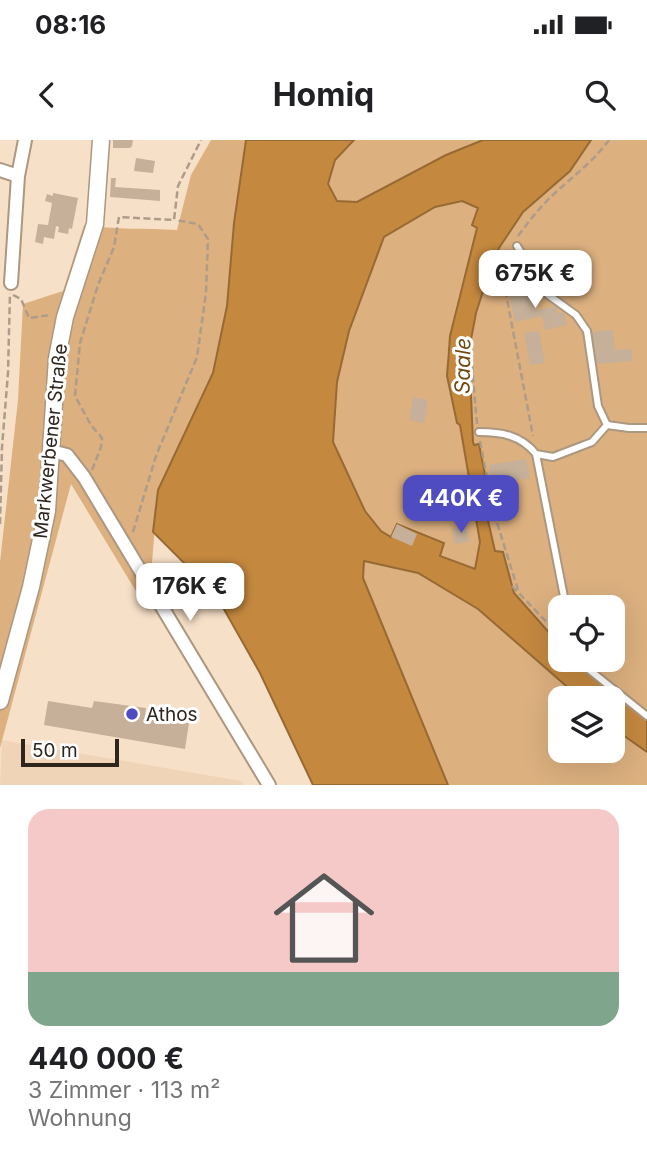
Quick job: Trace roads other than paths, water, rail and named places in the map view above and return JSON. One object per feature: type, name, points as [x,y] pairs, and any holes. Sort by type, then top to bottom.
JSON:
[{"type":"main road","name":"Markwerbener Straße","points":[[0,701],[40,549],[49,499],[53,391],[64,319],[95,224],[101,140]]},
{"type":"street","points":[[11,288],[18,176],[25,140]]},
{"type":"street","points":[[0,170],[18,176]]},
{"type":"street","points":[[51,451],[67,455],[84,477],[269,785]]},
{"type":"lane","points":[[517,246],[547,294],[576,315],[587,331],[598,406],[607,425]]},
{"type":"lane","points":[[607,425],[647,428]]},
{"type":"lane","points":[[536,454],[553,457],[592,442],[607,425]]},
{"type":"lane","points":[[478,432],[505,432],[530,447],[536,454],[564,595]]},
{"type":"lane","points":[[592,672],[647,716]]},
{"type":"water","name":"Saale","points":[[246,140],[354,140],[335,160],[328,184],[337,201],[357,202],[446,155],[483,140],[591,140],[570,171],[523,212],[499,248],[476,313],[469,350],[473,442],[474,445],[479,444],[492,510],[486,512],[495,551],[503,552],[514,593],[548,631],[548,670],[478,609],[418,573],[364,561],[363,578],[448,785],[313,785],[260,673],[216,595],[153,532],[158,490],[213,373],[227,306],[234,223]],"holes":[[[462,201],[478,208],[472,225],[477,228],[450,336],[447,376],[457,423],[460,425],[480,542],[475,569],[440,556],[444,543],[397,524],[391,537],[381,531],[365,511],[333,442],[337,382],[349,331],[384,237],[435,207]]]},
{"type":"water","points":[[550,672],[589,672],[606,686],[566,686]]},
{"type":"water","points":[[625,702],[647,720],[647,752],[625,736]]},
{"type":"place","name":"Athos","points":[[132,714]]}]
